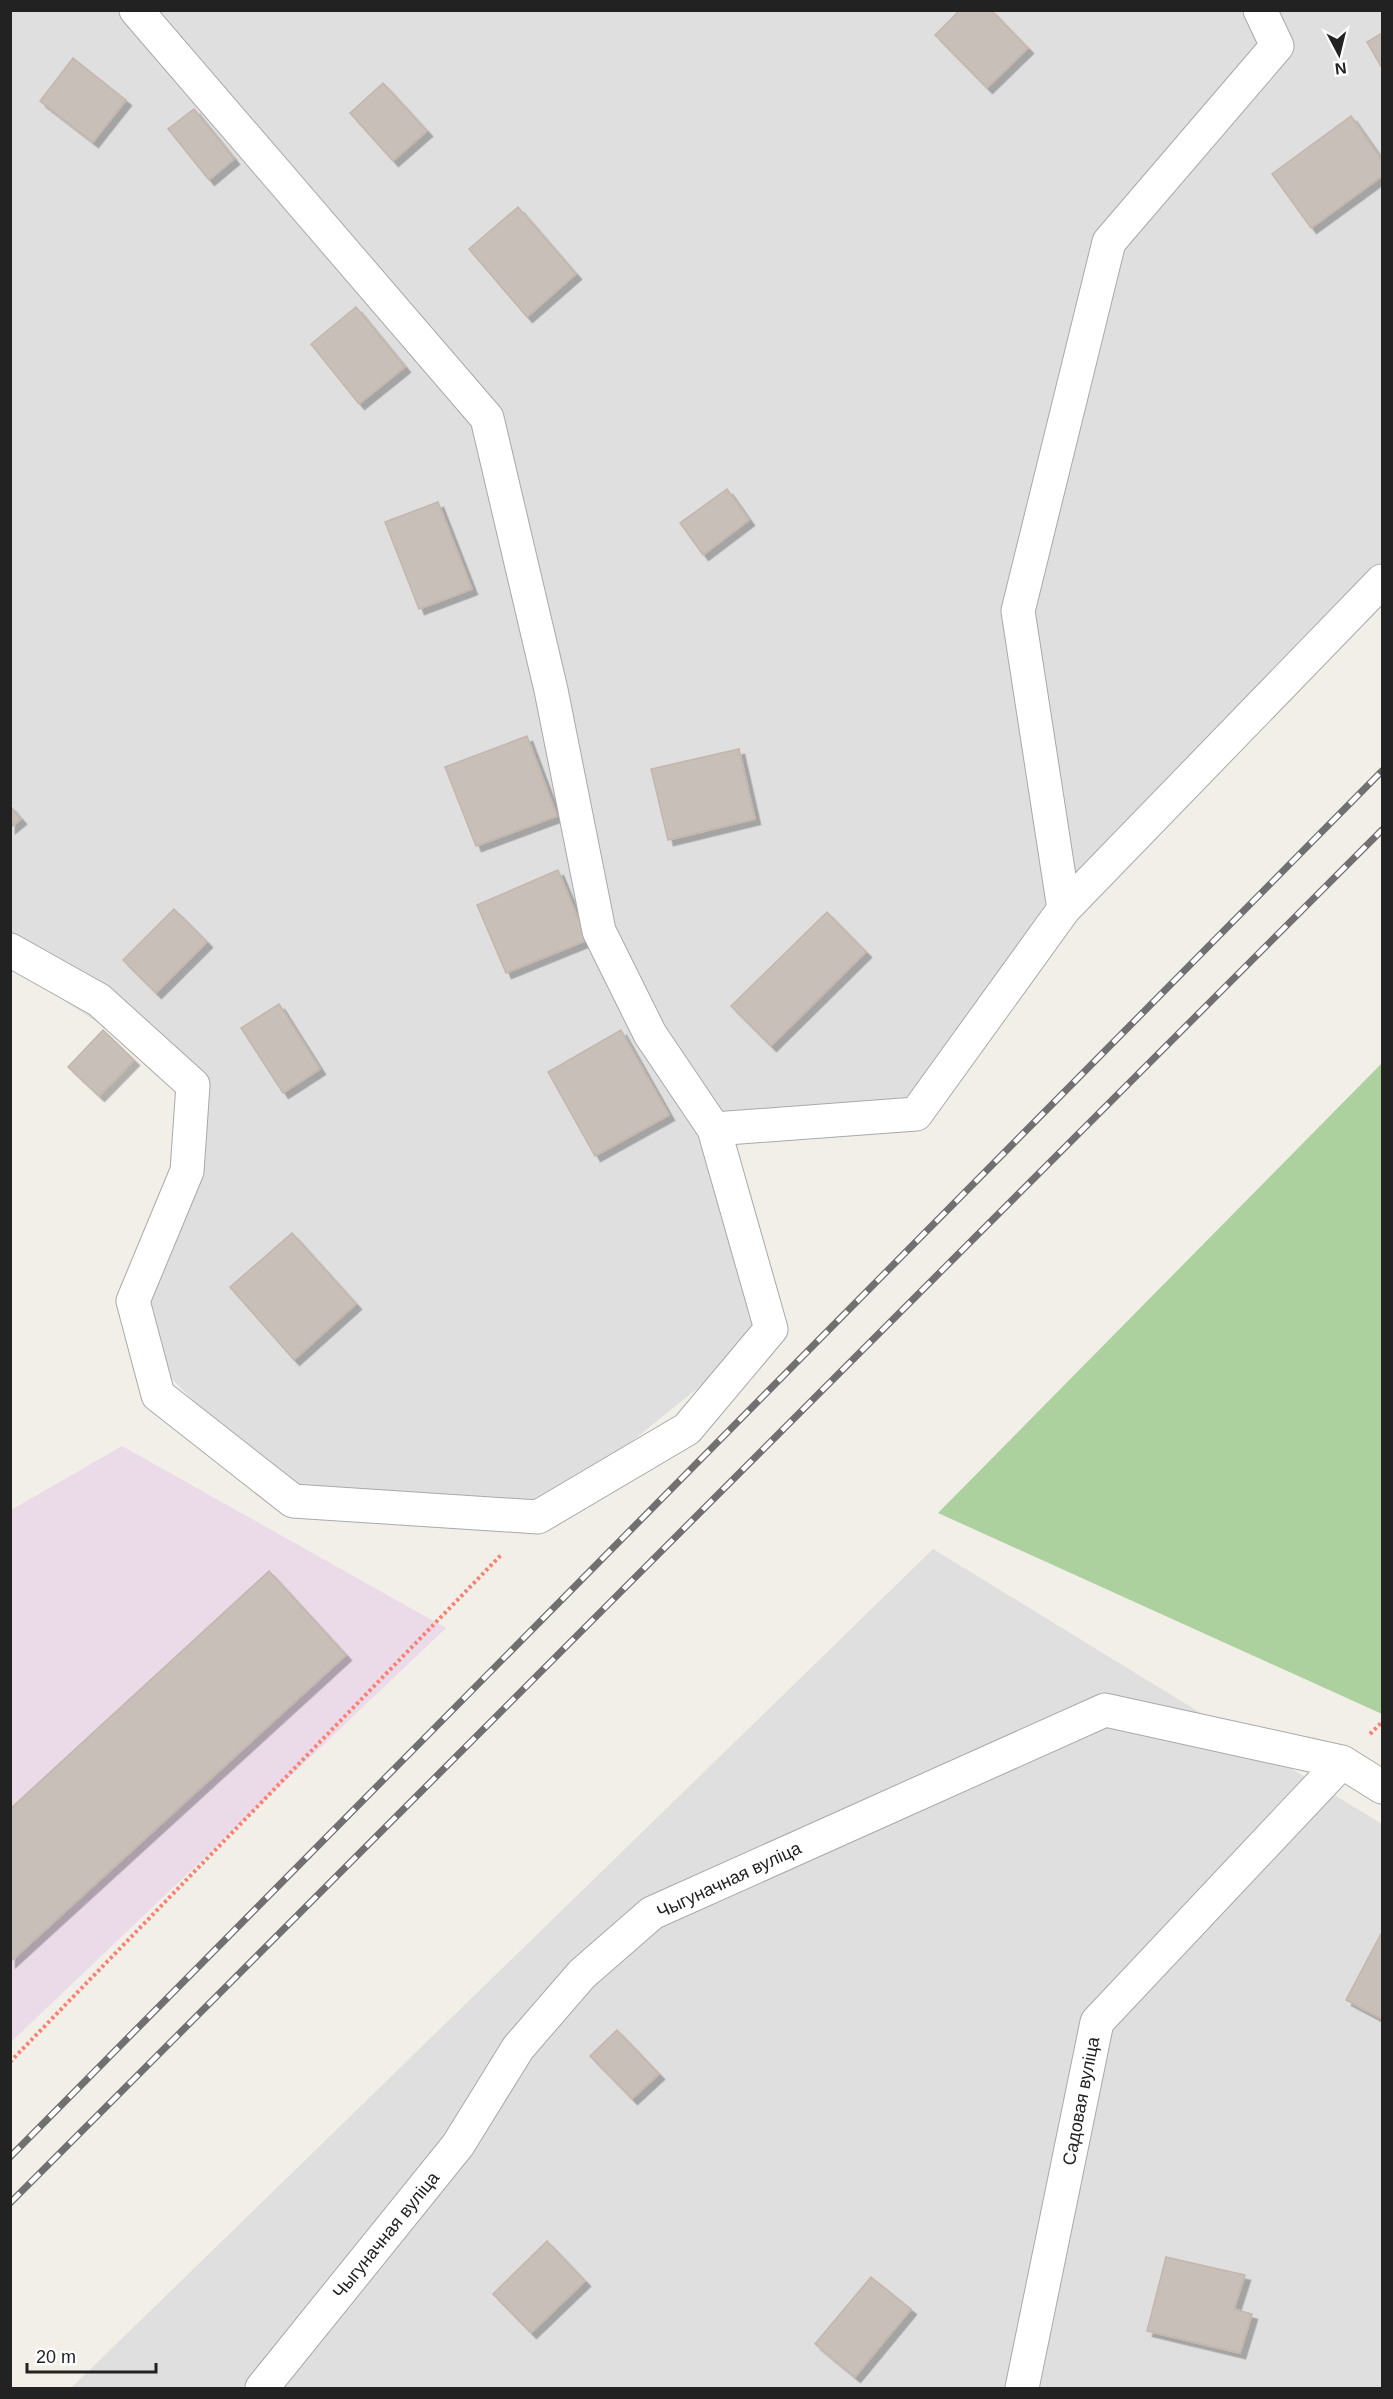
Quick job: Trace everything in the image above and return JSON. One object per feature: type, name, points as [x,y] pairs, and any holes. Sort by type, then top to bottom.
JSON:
[{"type":"street","points":[[10,950],[99,1000],[193,1085],[187,1172],[133,1301],[158,1395],[293,1501],[538,1517],[687,1429],[771,1329],[714,1129],[650,1034],[599,931],[551,690],[487,418],[136,10]]},
{"type":"street","points":[[1064,909],[1018,611],[1108,242],[1277,46],[1260,10]]},
{"type":"street","points":[[714,1129],[916,1114],[1064,909],[1383,581]]},
{"type":"street","name":"Чыгуначная вуліца","points":[[262,2388],[458,2145],[518,2048],[582,1974],[652,1914],[1105,1710],[1342,1762]]},
{"type":"street","points":[[1342,1762],[1383,1786]]},
{"type":"street","name":"Садовая вуліца","points":[[1022,2388],[1097,2022],[1342,1762]]},
{"type":"path","points":[[10,2062],[538,1517]]},
{"type":"shaded area","points":[[10,11],[1382,11],[1382,581],[1064,909],[916,1114],[714,1129],[771,1329],[538,1517],[293,1501],[168,1375],[133,1301],[193,1085],[11,966]]},
{"type":"shaded area","points":[[122,1446],[446,1628],[11,2042],[11,1510]]},
{"type":"shaded area","points":[[933,1549],[1382,1824],[1382,2388],[71,2388]]},
{"type":"green space","points":[[1382,1063],[1382,1714],[938,1513]]},
{"type":"building","points":[[960,10],[991,10],[1028,48],[987,88],[935,35]]},
{"type":"building","points":[[1382,33],[1382,68],[1367,42]]},
{"type":"building","points":[[73,58],[126,100],[93,142],[40,101]]},
{"type":"building","points":[[383,83],[427,131],[393,161],[350,113]]},
{"type":"building","points":[[194,109],[234,159],[209,180],[168,129]]},
{"type":"building","points":[[1351,116],[1382,160],[1382,176],[1311,228],[1272,174]]},
{"type":"building","points":[[518,207],[576,274],[527,317],[469,249]]},
{"type":"building","points":[[356,307],[405,367],[359,404],[311,344]]},
{"type":"building","points":[[727,489],[749,520],[703,555],[680,523]]},
{"type":"building","points":[[438,502],[472,589],[419,609],[385,522]]},
{"type":"building","points":[[527,736],[557,816],[476,846],[445,767]]},
{"type":"building","points":[[739,749],[755,819],[668,840],[651,769]]},
{"type":"building","points":[[10,806],[21,819],[10,828]]},
{"type":"building","points":[[558,870],[587,940],[506,973],[477,905]]},
{"type":"building","points":[[174,909],[207,942],[156,993],[123,960]]},
{"type":"building","points":[[827,912],[866,952],[771,1046],[731,1006]]},
{"type":"building","points":[[279,1004],[320,1069],[283,1093],[241,1028]]},
{"type":"building","points":[[103,1030],[134,1060],[99,1096],[68,1067]]},
{"type":"building","points":[[621,1030],[669,1115],[595,1156],[548,1072]]},
{"type":"building","points":[[292,1233],[356,1304],[294,1360],[230,1287]]},
{"type":"building","points":[[269,1571],[346,1655],[10,1962],[10,1809]]},
{"type":"building","points":[[1382,1932],[1382,2019],[1346,2000]]},
{"type":"building","points":[[617,2030],[659,2074],[632,2099],[590,2056]]},
{"type":"building","points":[[547,2241],[585,2281],[531,2333],[493,2294]]},
{"type":"building","points":[[1166,2257],[1245,2275],[1234,2309],[1252,2314],[1240,2353],[1147,2331]]},
{"type":"building","points":[[871,2277],[911,2309],[855,2377],[815,2344]]},
{"type":"railway","points":[[10,2157],[1382,771]]},
{"type":"railway","points":[[10,2203],[1382,830]]}]
